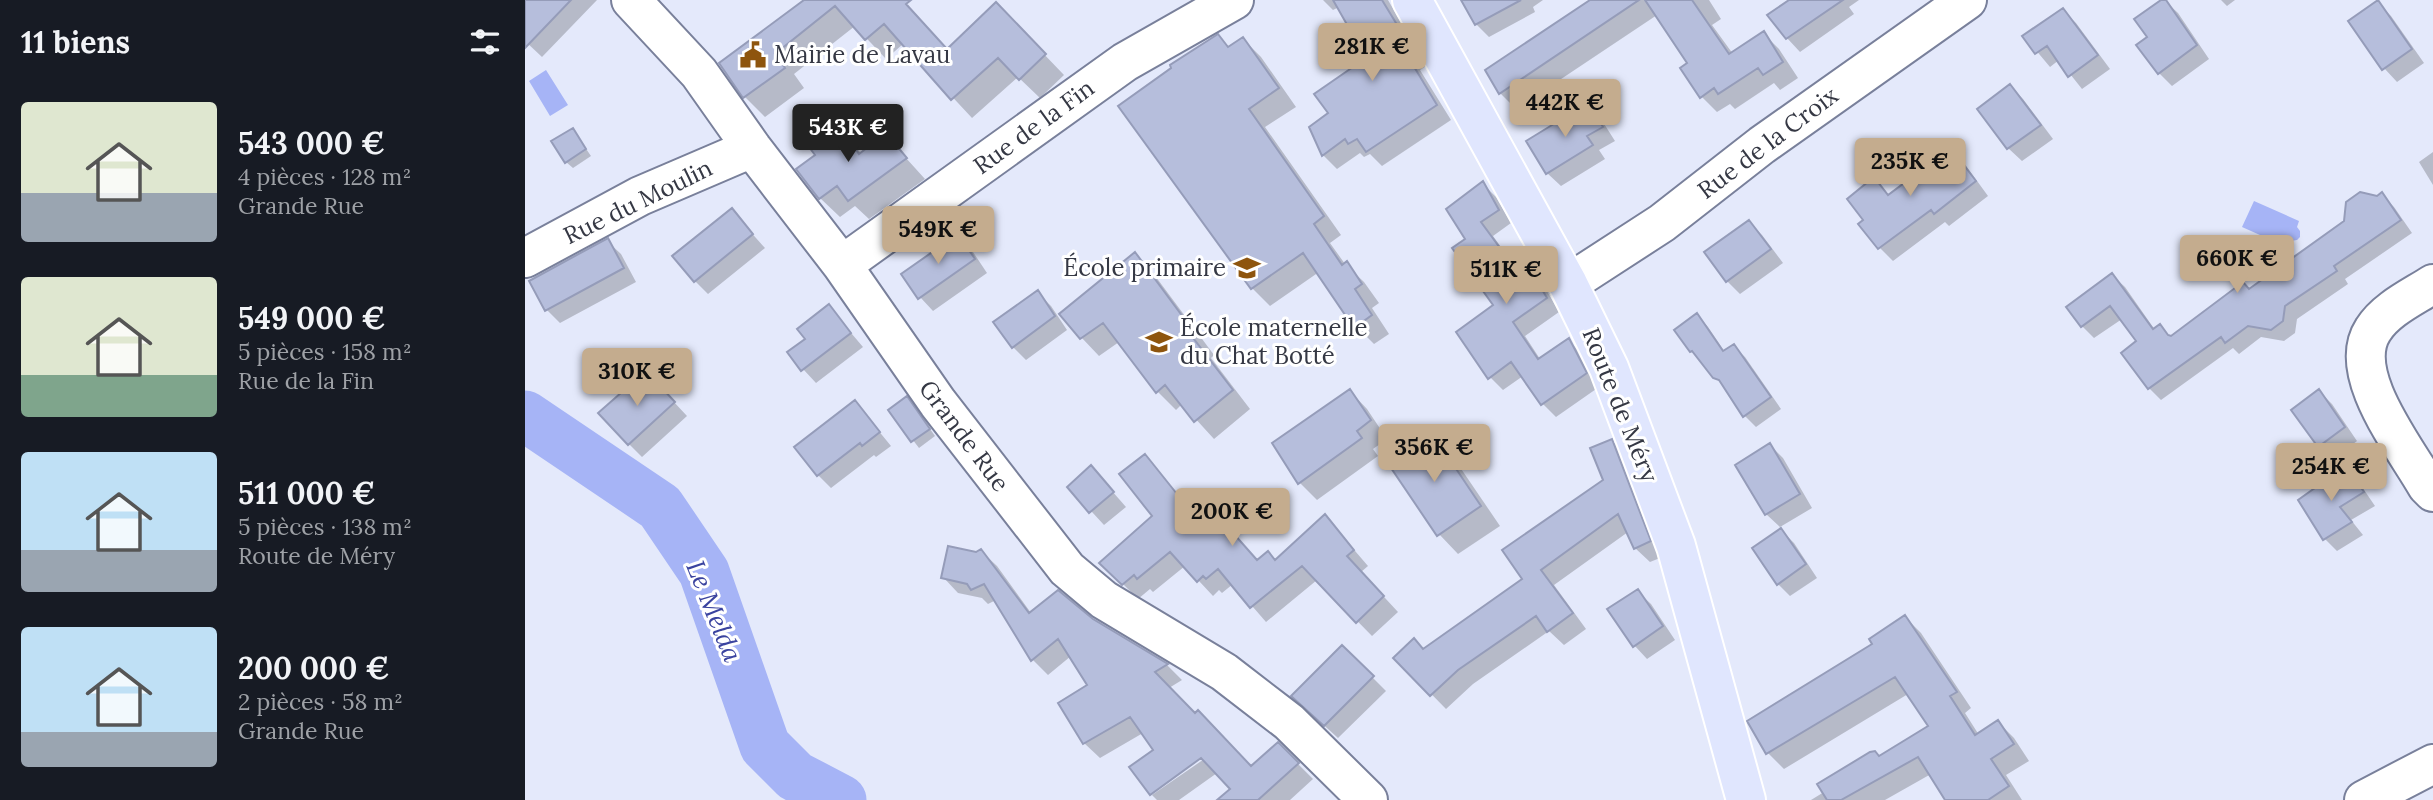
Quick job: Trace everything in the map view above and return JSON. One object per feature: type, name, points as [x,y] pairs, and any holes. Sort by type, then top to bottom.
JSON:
[{"type":"main road","name":"Route de Méry","points":[[1412,0],[1568,284],[1609,368],[1676,546],[1746,800]]},
{"type":"street","name":"Grande Rue","points":[[631,0],[699,73],[751,148],[842,265],[937,403],[1067,569],[1104,600],[1224,673],[1289,722],[1368,800]]},
{"type":"street","name":"Rue de la Fin","points":[[842,265],[1125,62],[1234,0]]},
{"type":"street","name":"Rue de la Croix","points":[[1568,284],[1662,223],[1762,145],[1967,0]]},
{"type":"street","name":"Rue du Moulin","points":[[525,258],[640,196],[751,148]]},
{"type":"street","points":[[2433,284],[2386,314],[2365,346],[2369,384],[2427,486],[2433,492]]},
{"type":"street","points":[[2364,800],[2433,764]]},
{"type":"water","points":[[546,70],[568,105],[550,116],[529,81]]},
{"type":"water","points":[[2254,201],[2299,221],[2297,227],[2300,237],[2291,241],[2287,247],[2242,227]]},
{"type":"building","points":[[525,0],[571,0],[525,48]]},
{"type":"building","points":[[804,0],[911,0],[906,4],[947,49],[996,2],[1046,54],[1019,80],[998,58],[951,100],[884,24],[865,40],[835,6],[775,54],[785,68],[743,98],[719,63]]},
{"type":"building","points":[[1333,0],[1382,0],[1413,51],[1407,55],[1437,105],[1366,152],[1357,139],[1348,144],[1345,139],[1322,156],[1309,127],[1328,113],[1314,94],[1366,58]]},
{"type":"building","points":[[1461,0],[1521,0],[1475,25]]},
{"type":"building","points":[[1590,0],[1639,0],[1499,94],[1485,70]]},
{"type":"building","points":[[1645,0],[1692,0],[1729,54],[1764,31],[1783,62],[1763,75],[1758,68],[1718,94],[1714,88],[1700,98],[1680,68],[1687,63]]},
{"type":"building","points":[[1789,0],[1843,0],[1786,39],[1767,15]]},
{"type":"building","points":[[2161,0],[2166,0],[2197,45],[2158,74],[2136,45],[2147,37],[2134,19]]},
{"type":"building","points":[[2378,0],[2412,49],[2382,70],[2348,21]]},
{"type":"building","points":[[2063,8],[2098,55],[2068,77],[2047,46],[2035,54],[2022,36]]},
{"type":"building","points":[[1218,34],[1228,47],[1243,37],[1279,88],[1249,109],[1324,216],[1314,224],[1342,265],[1347,261],[1362,284],[1355,289],[1372,315],[1354,328],[1303,253],[1251,289],[1118,106],[1171,68],[1170,65]]},
{"type":"building","points":[[2010,84],[2041,125],[2007,149],[1977,109]]},
{"type":"building","points":[[1588,103],[1603,127],[1587,136],[1593,145],[1546,174],[1526,141]]},
{"type":"building","points":[[573,128],[586,149],[565,163],[551,141]]},
{"type":"building","points":[[827,128],[837,141],[846,135],[859,154],[886,133],[907,158],[848,201],[837,186],[819,199],[796,169],[815,155],[806,143]]},
{"type":"building","points":[[1951,148],[1976,181],[1934,214],[1931,210],[1878,249],[1858,224],[1863,220],[1847,199],[1874,177],[1888,195]]},
{"type":"building","points":[[1483,181],[1499,210],[1481,222],[1525,282],[1534,276],[1547,298],[1513,322],[1538,359],[1569,338],[1587,373],[1541,405],[1511,362],[1488,379],[1456,332],[1493,305],[1452,248],[1465,239],[1446,209]]},
{"type":"building","points":[[2360,192],[2377,196],[2382,192],[2401,220],[2334,266],[2337,271],[2285,306],[2283,321],[2271,330],[2248,326],[2225,343],[2221,337],[2148,389],[2121,353],[2136,341],[2110,306],[2081,327],[2066,307],[2112,273],[2153,329],[2160,324],[2171,336],[2243,282],[2249,289],[2344,221],[2346,202]]},
{"type":"building","points":[[732,208],[753,234],[694,282],[672,256]]},
{"type":"building","points":[[1749,220],[1771,249],[1726,282],[1704,252]]},
{"type":"building","points":[[958,234],[975,259],[918,299],[901,274]]},
{"type":"building","points":[[608,238],[624,268],[545,311],[529,281]]},
{"type":"building","name":"École maternelle du Chat Botté","points":[[1135,252],[1197,336],[1194,339],[1233,390],[1194,422],[1165,385],[1156,393],[1103,323],[1080,339],[1059,314]]},
{"type":"building","points":[[1038,290],[1055,316],[1012,348],[993,322]]},
{"type":"building","points":[[829,304],[851,333],[801,371],[787,352],[805,339],[797,329]]},
{"type":"building","points":[[1697,313],[1723,351],[1734,344],[1771,397],[1743,417],[1719,380],[1713,378],[1674,330]]},
{"type":"building","points":[[646,371],[675,402],[628,445],[598,413]]},
{"type":"building","points":[[1350,389],[1371,420],[1357,431],[1362,438],[1298,484],[1272,443]]},
{"type":"building","points":[[2319,389],[2345,427],[2318,447],[2291,410]]},
{"type":"building","points":[[907,396],[930,429],[911,442],[888,410]]},
{"type":"building","points":[[855,400],[880,432],[862,446],[860,443],[817,476],[794,447]]},
{"type":"building","points":[[1432,433],[1481,506],[1437,536],[1387,462]]},
{"type":"building","points":[[1612,439],[1651,541],[1634,549],[1618,514],[1541,570],[1573,613],[1547,632],[1536,616],[1458,670],[1430,696],[1393,658],[1414,638],[1423,649],[1522,579],[1502,550],[1603,480],[1590,448]]},
{"type":"building","points":[[1770,443],[1800,494],[1765,515],[1735,465]]},
{"type":"building","points":[[1145,454],[1181,499],[1195,490],[1257,560],[1268,551],[1275,560],[1325,514],[1354,550],[1347,556],[1384,596],[1356,623],[1302,566],[1250,608],[1218,569],[1206,579],[1203,576],[1197,582],[1170,552],[1137,579],[1134,575],[1122,585],[1099,563],[1152,516],[1119,474]]},
{"type":"building","points":[[1091,465],[1114,492],[1089,513],[1067,487]]},
{"type":"building","points":[[2346,466],[2364,492],[2340,507],[2352,522],[2323,540],[2298,500]]},
{"type":"building","points":[[1781,528],[1806,564],[1777,585],[1752,548]]},
{"type":"building","points":[[948,546],[976,552],[981,549],[1029,613],[1058,590],[1093,619],[1168,664],[1155,672],[1195,713],[1198,710],[1251,766],[1278,742],[1299,763],[1258,800],[1217,800],[1230,789],[1201,758],[1150,795],[1129,767],[1153,750],[1130,717],[1083,744],[1058,703],[1087,685],[1058,639],[1031,661],[984,584],[971,590],[967,584],[941,578]]},
{"type":"building","points":[[1638,589],[1663,626],[1633,647],[1607,609]]},
{"type":"building","points":[[1905,615],[1957,692],[1950,696],[1975,735],[1998,720],[2014,744],[1991,759],[2009,786],[1988,800],[1945,800],[1918,757],[1841,800],[1827,800],[1817,784],[1870,752],[1875,751],[1879,756],[1928,726],[1895,677],[1766,754],[1747,721],[1872,644],[1869,639]]},
{"type":"building","points":[[1342,645],[1374,676],[1324,726],[1291,696]]},
{"type":"waterway","name":"Le Melda","points":[[525,416],[660,507],[704,572],[765,746],[795,776],[841,800]]},
{"type":"place","name":"Mairie de Lavau","points":[[753,55]]},
{"type":"place","name":"École primaire","points":[[1247,268]]},
{"type":"place","name":"École maternelle du Chat Botté","points":[[1159,342]]}]
